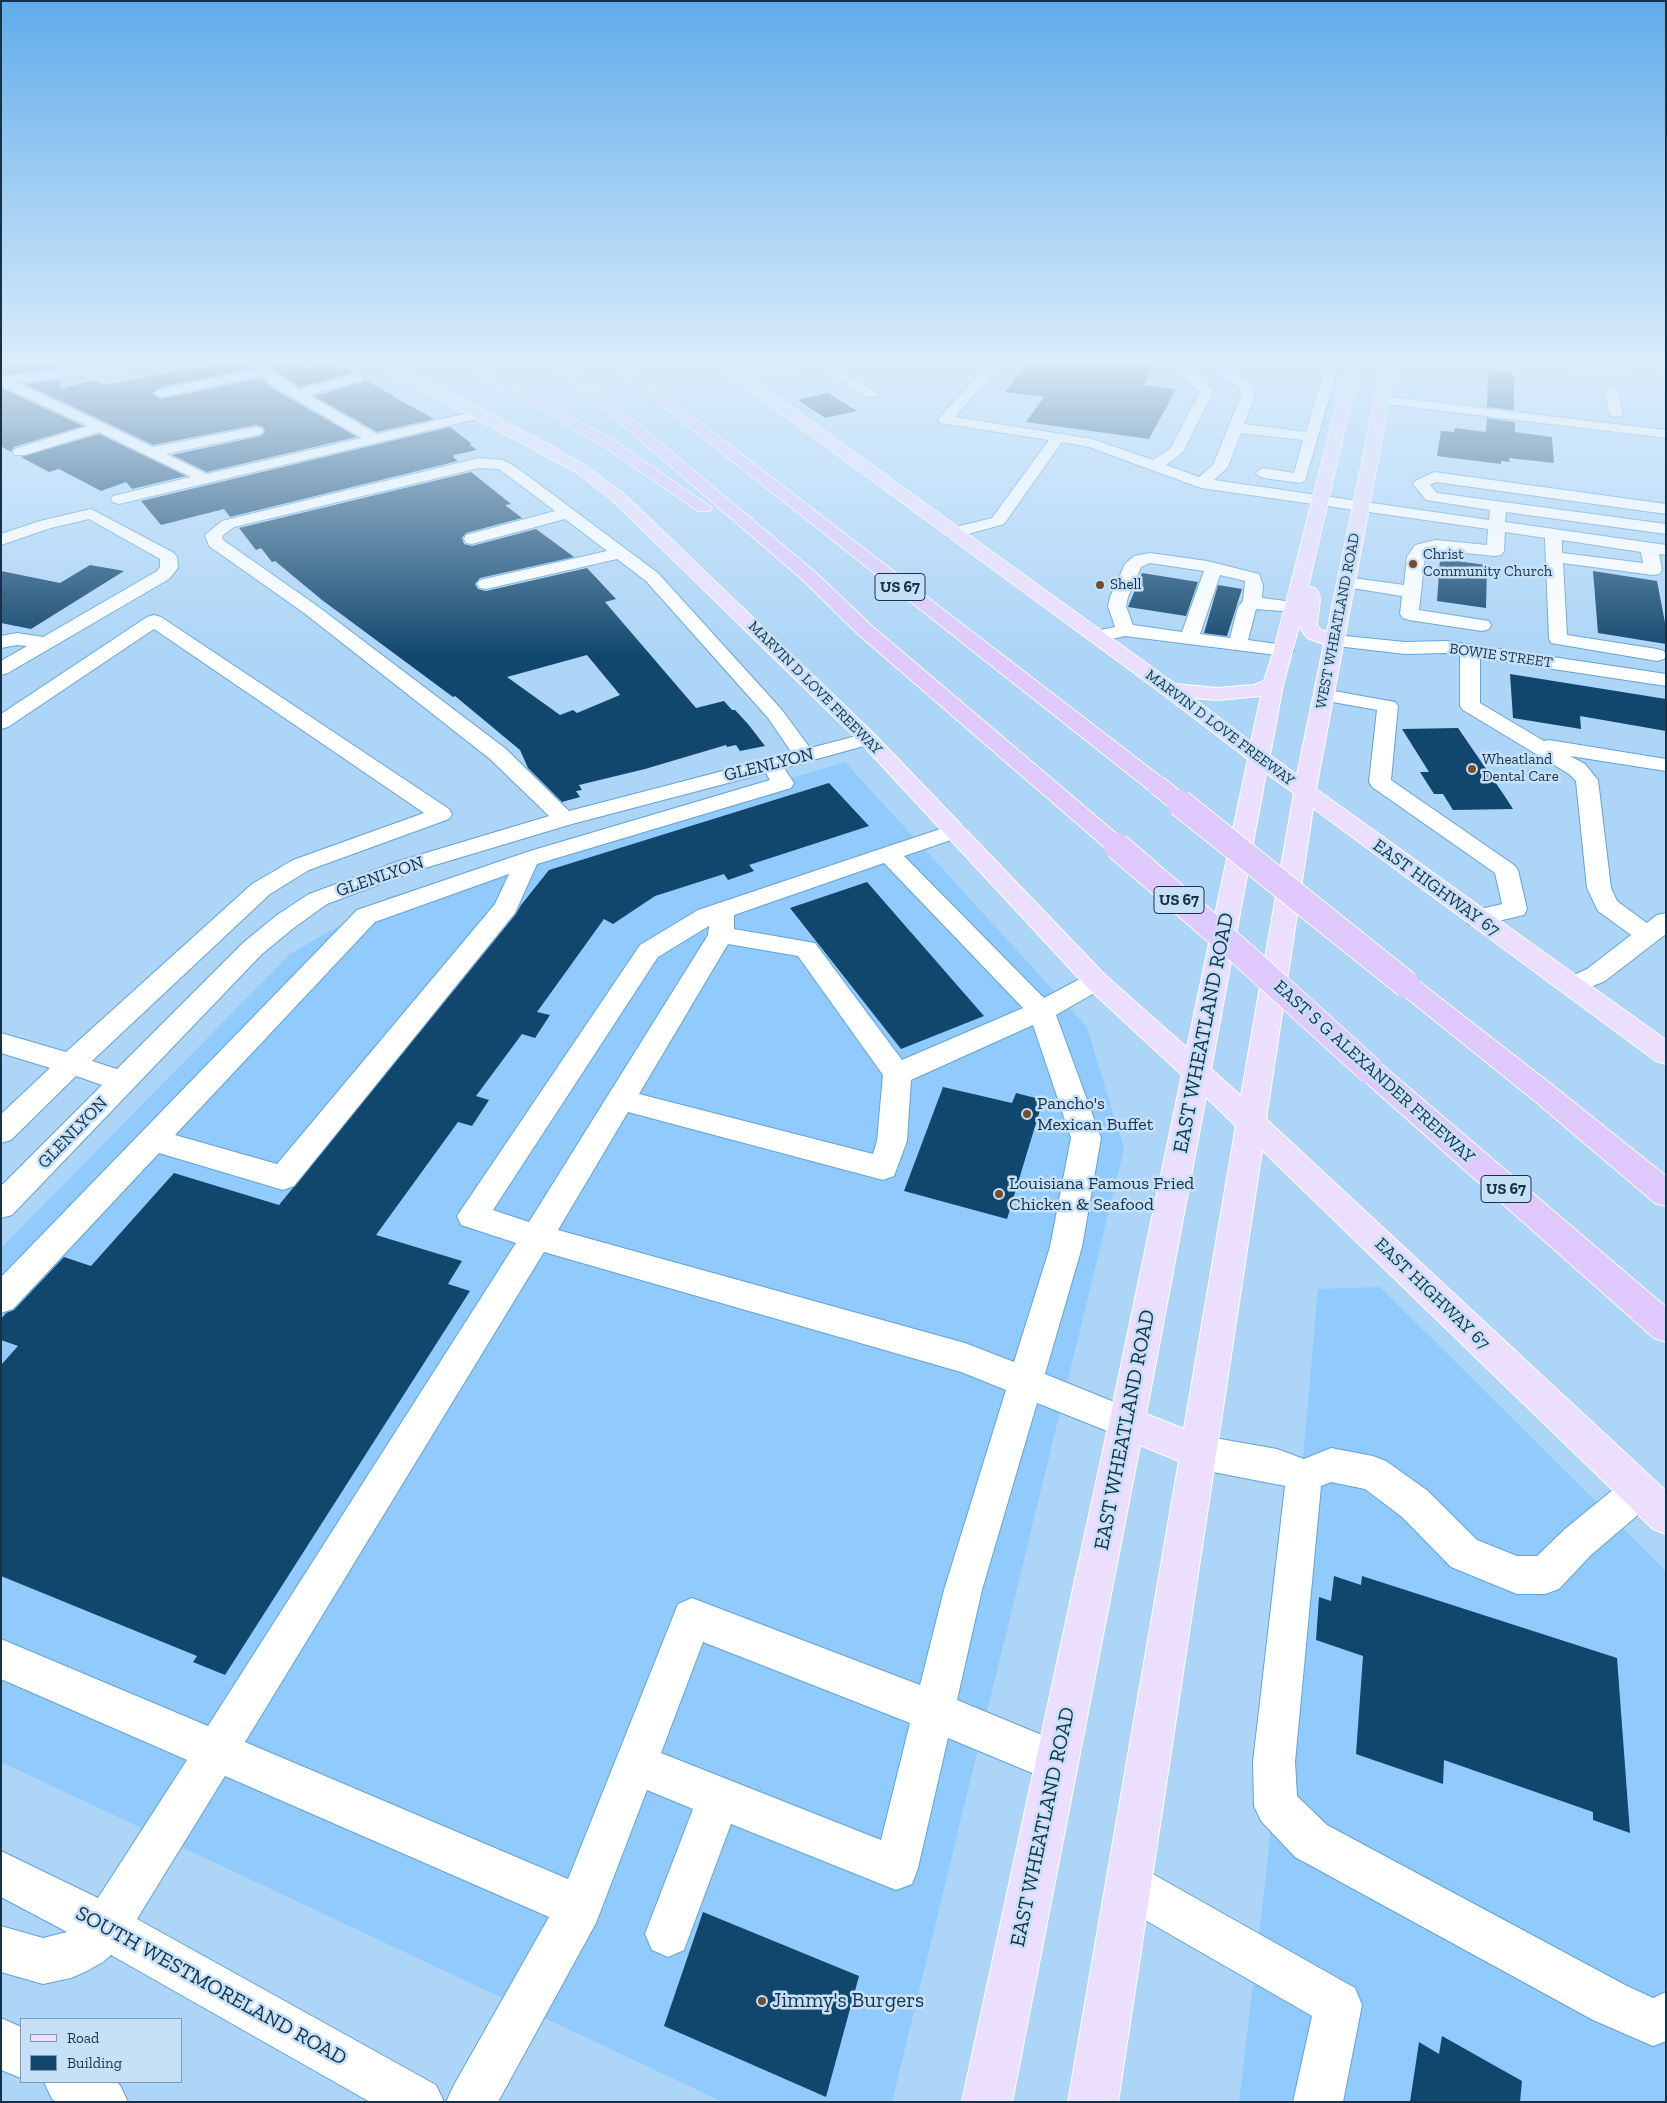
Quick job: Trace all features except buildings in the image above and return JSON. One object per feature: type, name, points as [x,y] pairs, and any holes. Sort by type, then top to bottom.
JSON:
[{"type":"highway","points":[[638,462],[717,519]]},
{"type":"highway","name":"US 67","points":[[674,462],[809,576],[866,632]]},
{"type":"highway","name":"US 67","points":[[742,462],[1157,785],[1546,1095],[1666,1194]]},
{"type":"highway","points":[[761,555],[790,579],[866,632]]},
{"type":"highway","name":"EAST S G ALEXANDER FREEWAY","points":[[866,632],[1240,953],[1371,1071],[1666,1328]]},
{"type":"highway","points":[[1641,1306],[1666,1333]]},
{"type":"main road","name":"MARVIN D LOVE FREEWAY","points":[[568,462],[618,497],[868,739],[1096,981],[1197,1072]]},
{"type":"main road","name":"MARVIN D LOVE FREEWAY","points":[[857,462],[1170,690],[1258,758],[1305,790]]},
{"type":"main road","points":[[1258,758],[1273,685],[1284,650],[1330,462]]},
{"type":"main road","name":"WEST WHEATLAND ROAD","points":[[1305,790],[1370,462]]},
{"type":"main road","points":[[1304,569],[1311,599],[1308,626],[1314,634],[1334,641]]},
{"type":"main road","points":[[1170,690],[1217,694],[1242,693],[1258,691],[1273,685]]},
{"type":"main road","name":"EAST WHEATLAND ROAD","points":[[987,2102],[1127,1423],[1258,758]]},
{"type":"main road","points":[[1093,2102],[1305,790]]},
{"type":"main road","name":"EAST HIGHWAY 67","points":[[1305,790],[1477,918],[1666,1054]]},
{"type":"main road","name":"EAST HIGHWAY 67","points":[[1197,1072],[1666,1516]]},
{"type":"main road","points":[[1127,1423],[1198,1452]]},
{"type":"street","points":[[173,462],[206,478]]},
{"type":"street","points":[[119,499],[275,462]]},
{"type":"street","points":[[954,533],[998,521],[1040,462]]},
{"type":"street","points":[[1144,462],[1201,483],[1657,548],[1653,570],[1554,556]]},
{"type":"street","points":[[1154,466],[1160,462]]},
{"type":"street","points":[[1201,483],[1220,467],[1222,462]]},
{"type":"street","points":[[1220,467],[1300,478],[1304,462]]},
{"type":"street","points":[[564,819],[498,754],[310,609],[215,542],[213,535],[228,524],[250,518],[479,463],[503,466],[511,470],[658,584],[775,714],[804,755]]},
{"type":"street","points":[[1666,509],[1434,478],[1421,484],[1432,497],[1666,529]]},
{"type":"street","points":[[1482,625],[1409,614],[1416,556],[1421,549],[1436,545],[1495,551],[1498,486]]},
{"type":"street","points":[[472,539],[567,513]]},
{"type":"street","points":[[1,540],[46,524],[91,514],[168,557],[169,568],[163,575],[1,669]]},
{"type":"street","points":[[1553,533],[1558,639],[1657,655]]},
{"type":"street","points":[[486,584],[620,553]]},
{"type":"street","points":[[1125,630],[1117,606],[1119,597],[1134,564],[1140,560],[1150,558],[1214,568],[1253,578],[1252,604]]},
{"type":"street","points":[[1189,638],[1214,568]]},
{"type":"street","points":[[1346,582],[1412,592]]},
{"type":"street","points":[[1238,644],[1247,607],[1252,604],[1295,607]]},
{"type":"street","points":[[1,723],[154,621],[441,814],[301,866],[261,889],[71,1064],[1,1132]]},
{"type":"street","points":[[1097,637],[1125,630],[1284,650]]},
{"type":"street","points":[[1,642],[17,640],[46,643]]},
{"type":"street","name":"BOWIE STREET","points":[[1334,641],[1405,648],[1446,647],[1666,680]]},
{"type":"street","points":[[1470,651],[1470,706],[1577,769],[1588,780],[1599,888],[1607,905],[1656,928],[1596,975],[1572,986]]},
{"type":"street","points":[[1323,695],[1388,706],[1380,782],[1506,870],[1515,909],[1477,918]]},
{"type":"street","name":"GLENLYON","points":[[1,1206],[253,948],[318,899],[408,866],[564,819],[868,739]]},
{"type":"street","points":[[1533,744],[1666,765]]},
{"type":"street","points":[[1,1300],[366,916],[527,860],[783,783],[771,764]]},
{"type":"street","points":[[1,1949],[43,1960],[71,1955],[87,1946],[106,1927],[218,1751],[537,1237],[621,1100],[722,923],[888,854],[955,831]]},
{"type":"street","points":[[634,1764],[896,1868],[963,1590],[1066,1247],[1086,1138],[1041,1011],[888,854]]},
{"type":"street","points":[[154,1140],[283,1178],[506,908],[527,860]]},
{"type":"street","points":[[232,916],[274,931]]},
{"type":"street","points":[[621,1100],[883,1168],[892,1142],[897,1074],[806,949],[722,923],[706,916],[649,951],[472,1216],[537,1237],[965,1358],[1127,1423]]},
{"type":"street","points":[[897,1074],[1041,1011],[1096,981]]},
{"type":"street","points":[[1,1043],[123,1082]]},
{"type":"street","points":[[1198,1452],[1277,1466],[1304,1476],[1331,1465],[1373,1473],[1415,1504],[1464,1554],[1516,1575],[1545,1575],[1578,1542],[1639,1490]]},
{"type":"street","points":[[1304,1476],[1274,1762],[1276,1806],[1311,1842],[1610,2003],[1654,2022],[1666,2016]]},
{"type":"street","points":[[471,2102],[580,1907],[692,1618],[935,1712],[1056,1762]]},
{"type":"street","points":[[1,1659],[580,1907]]},
{"type":"street","points":[[668,1934],[719,1798]]},
{"type":"street","name":"SOUTH WESTMORELAND ROAD","points":[[1,1873],[106,1927],[419,2102]]},
{"type":"street","points":[[1128,1885],[1338,2006],[1318,2102]]},
{"type":"street","points":[[1,2042],[20,2053]]},
{"type":"street","points":[[71,2083],[103,2102]]},
{"type":"shaded area","points":[[845,762],[1087,1027],[1124,1149],[892,2102],[723,2102],[1,1762],[1,1248],[290,954],[389,897]]},
{"type":"shaded area","points":[[1380,1287],[1666,1571],[1666,2102],[1239,2102],[1267,1867],[1318,1289]]},
{"type":"place","name":"Christ Community Church","points":[[1413,564]]},
{"type":"place","name":"Shell","points":[[1100,585]]},
{"type":"place","name":"Wheatland Dental Care","points":[[1472,769]]},
{"type":"place","name":"Pancho's Mexican Buffet","points":[[1027,1114]]},
{"type":"place","name":"Louisiana Famous Fried Chicken & Seafood","points":[[999,1194]]},
{"type":"place","name":"Jimmy's Burgers","points":[[762,2001]]}]
